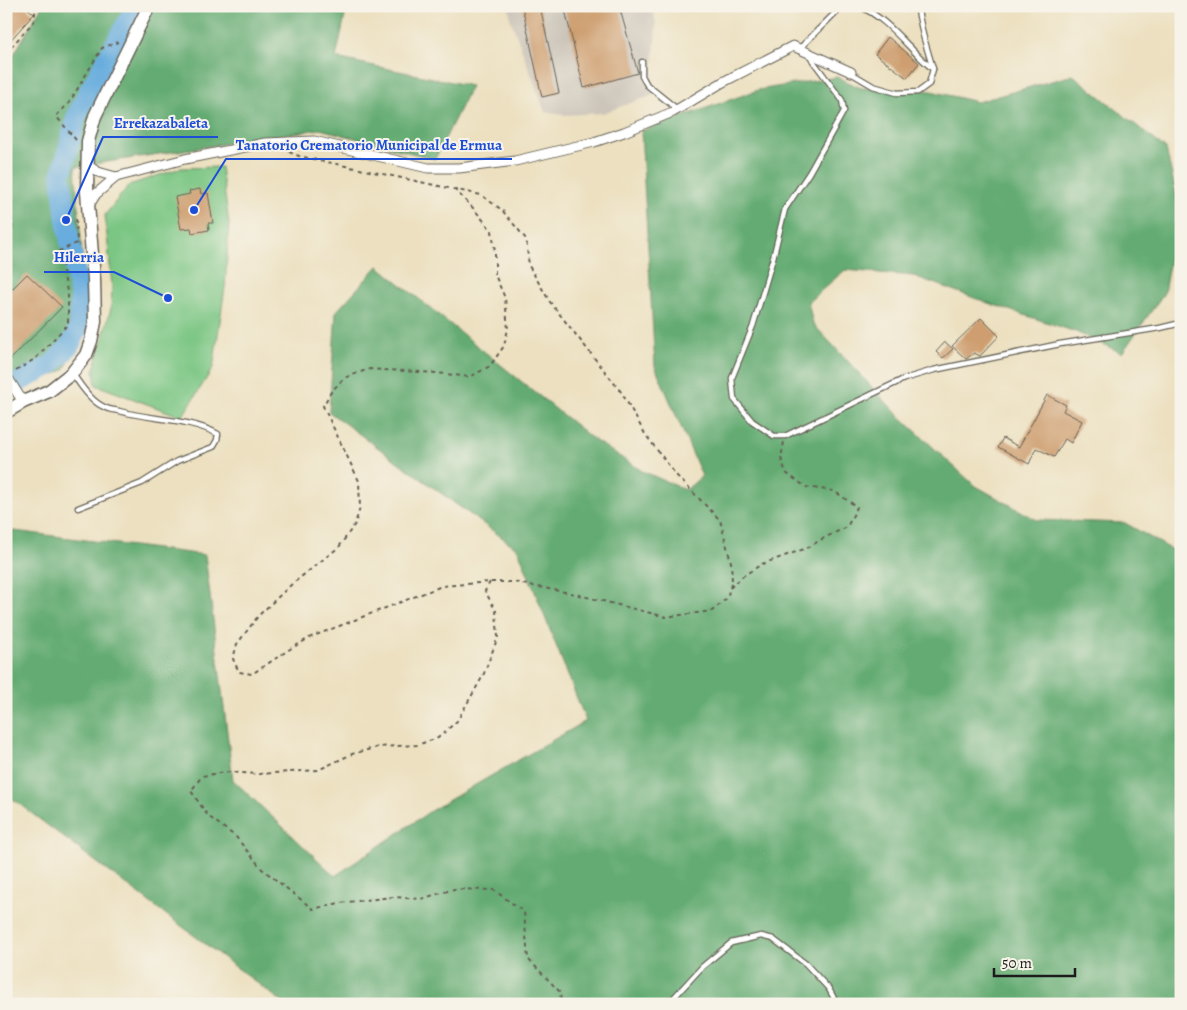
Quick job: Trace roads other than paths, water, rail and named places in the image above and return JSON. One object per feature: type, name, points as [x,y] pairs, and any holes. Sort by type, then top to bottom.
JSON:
[{"type":"main road","points":[[6,412],[20,397],[49,390],[72,373],[86,355],[91,341],[95,322],[94,279],[88,207],[88,141],[95,116],[149,6]]},
{"type":"street","points":[[87,165],[98,172],[116,176],[185,159],[266,143],[314,141],[428,168],[459,168],[515,160],[594,142],[624,132],[677,109],[722,82],[793,46],[850,72]]},
{"type":"street","points":[[88,207],[96,194],[116,176]]},
{"type":"street","points":[[8,377],[20,397]]},
{"type":"lane","points":[[799,49],[842,6]]},
{"type":"lane","points":[[859,6],[866,9],[894,31],[932,69]]},
{"type":"lane","points":[[850,72],[873,86],[897,93],[918,92],[929,84],[932,69],[917,6]]},
{"type":"lane","points":[[810,54],[813,61],[842,100],[844,112],[809,173],[785,209],[753,326],[732,378],[734,399],[752,421],[774,436],[785,436],[904,380],[934,370],[1060,344],[1160,328],[1181,322]]},
{"type":"lane","points":[[642,62],[642,76],[647,85],[677,109]]},
{"type":"lane","points":[[72,373],[82,388],[104,407],[135,416],[180,422],[209,429],[218,434],[213,447],[176,460],[142,482],[78,508]]},
{"type":"lane","points":[[668,1004],[702,967],[731,944],[761,936],[773,939],[806,964],[829,989],[837,1004]]},
{"type":"waterway","points":[[6,389],[51,365],[69,347],[79,328],[80,296],[66,220],[61,176],[76,118],[87,94],[136,6]]},
{"type":"place","name":"Tanatorio Crematorio Municipal de Ermua","points":[[194,210]]},
{"type":"place","name":"Errekazabaleta","points":[[66,220]]},
{"type":"place","name":"Hilerria","points":[[168,298]]}]
